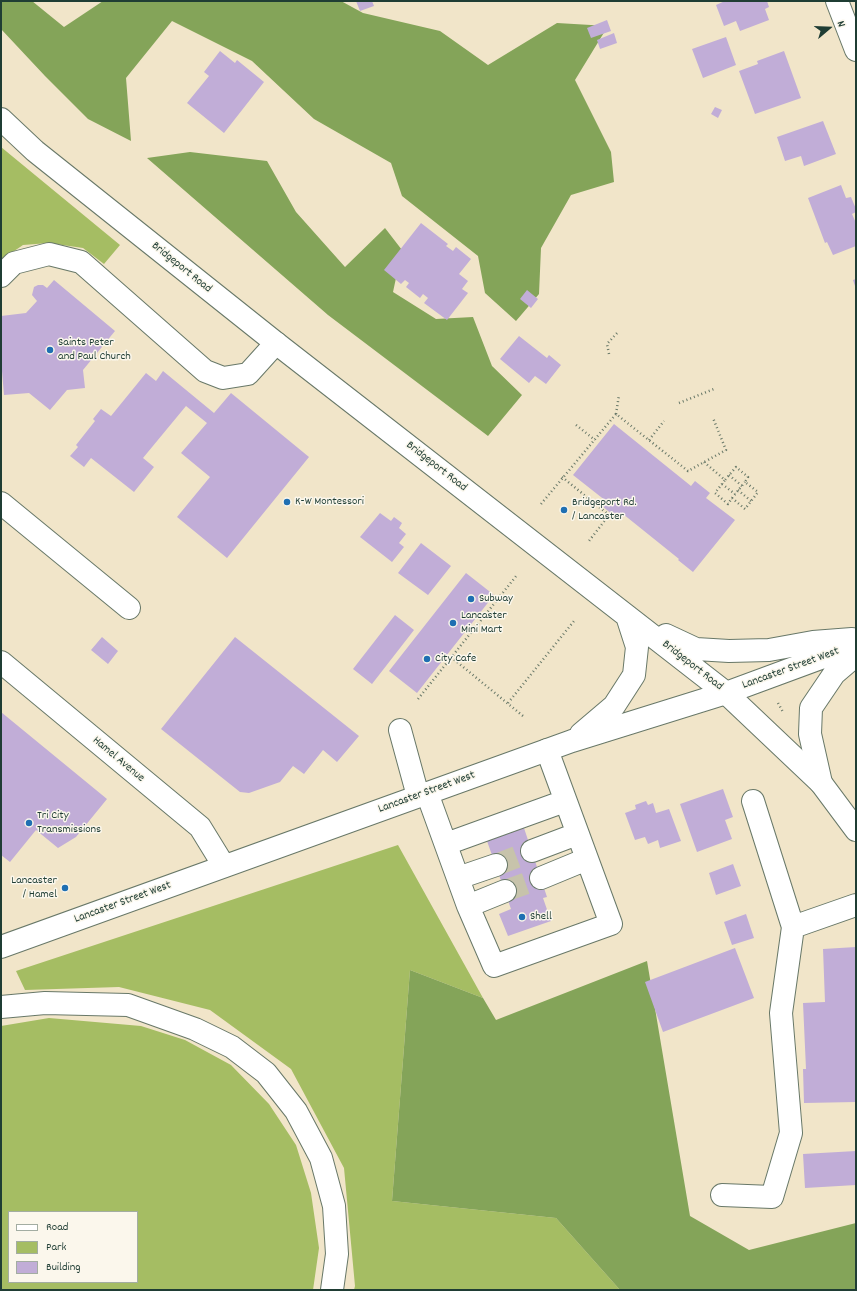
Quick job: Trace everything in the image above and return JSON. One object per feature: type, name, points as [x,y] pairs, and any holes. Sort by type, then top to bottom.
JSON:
[{"type":"main road","points":[[837,1],[856,50]]},
{"type":"main road","name":"Bridgeport Road","points":[[1,119],[35,151],[276,343],[726,693],[821,783],[856,830]]},
{"type":"main road","points":[[1,276],[14,262],[49,254],[81,262],[205,371],[223,378],[248,374],[276,343]]},
{"type":"main road","points":[[1,503],[129,608]]},
{"type":"main road","points":[[627,616],[696,649],[729,651],[769,650],[813,642],[856,639]]},
{"type":"main road","points":[[572,741],[614,706],[634,675],[637,647],[627,616]]},
{"type":"main road","name":"Lancaster Street West","points":[[1,947],[572,741],[726,693],[856,645]]},
{"type":"main road","points":[[821,783],[810,734],[811,708],[834,674],[856,655]]},
{"type":"main road","name":"Hamel Avenue","points":[[1,662],[200,827],[224,866]]},
{"type":"main road","points":[[400,730],[423,795],[446,844],[468,906],[494,966],[611,924],[547,750]]},
{"type":"main road","points":[[446,844],[565,801]]},
{"type":"main road","points":[[722,1195],[772,1197],[791,1133],[781,1013],[793,927],[753,801]]},
{"type":"main road","points":[[532,851],[578,834]]},
{"type":"main road","points":[[541,878],[587,859]]},
{"type":"main road","points":[[458,878],[496,865]]},
{"type":"main road","points":[[468,906],[505,891]]},
{"type":"main road","points":[[793,927],[856,905]]},
{"type":"main road","points":[[1,1007],[45,1003],[128,1005],[195,1029],[214,1038],[232,1047],[266,1073],[296,1111],[322,1158],[334,1206],[337,1254],[332,1290]]},
{"type":"path","points":[[609,354],[607,344],[618,332]]},
{"type":"path","points":[[679,403],[714,389]]},
{"type":"path","points":[[541,504],[616,414],[619,395]]},
{"type":"path","points":[[616,414],[688,471],[726,450],[713,418]]},
{"type":"path","points":[[649,440],[664,421]]},
{"type":"path","points":[[576,425],[595,440]]},
{"type":"path","points":[[704,462],[725,480]]},
{"type":"path","points":[[736,467],[748,477],[728,504],[715,493],[725,480],[736,467]]},
{"type":"path","points":[[729,475],[742,486]]},
{"type":"path","points":[[562,477],[609,515],[589,541]]},
{"type":"path","points":[[732,498],[745,509],[758,492],[745,482]]},
{"type":"path","points":[[722,484],[735,494]]},
{"type":"path","points":[[738,490],[751,500]]},
{"type":"path","points":[[418,700],[517,575]]},
{"type":"path","points":[[508,703],[574,621]]},
{"type":"path","points":[[451,657],[523,716]]},
{"type":"path","points":[[778,703],[783,712]]},
{"type":"green space","points":[[1,1],[32,1],[64,27],[103,1],[341,1],[363,13],[440,31],[488,65],[557,23],[608,26],[575,80],[611,152],[614,182],[571,195],[541,248],[539,294],[516,321],[485,293],[478,256],[402,196],[391,163],[314,119],[252,61],[172,21],[126,78],[131,141],[88,119],[1,29]]},
{"type":"green space","points":[[1,147],[120,245],[104,264],[83,248],[49,243],[23,245],[1,260]]},
{"type":"green space","points":[[190,152],[267,161],[296,212],[345,267],[385,228],[402,250],[393,292],[436,319],[473,317],[492,366],[522,395],[488,436],[328,315],[147,158]]},
{"type":"green space","points":[[398,845],[483,998],[410,970],[392,1201],[556,1218],[620,1290],[354,1290],[355,1286],[344,1168],[291,1069],[210,1010],[119,987],[25,990],[16,971]]},
{"type":"green space","points":[[647,961],[690,1216],[749,1250],[856,1223],[856,1290],[620,1290],[556,1218],[392,1201],[410,970],[483,998],[496,1020]]},
{"type":"green space","points":[[49,1018],[141,1026],[185,1040],[231,1065],[269,1104],[296,1145],[311,1193],[319,1248],[313,1290],[1,1290],[1,1026]]},
{"type":"building","points":[[356,1],[372,1],[374,6],[360,11]]},
{"type":"building","points":[[725,1],[767,1],[769,7],[765,9],[769,20],[740,31],[736,21],[724,26],[716,5]]},
{"type":"building","points":[[607,20],[611,31],[591,38],[587,28]]},
{"type":"building","points":[[614,33],[617,43],[600,49],[597,40]]},
{"type":"building","points":[[726,37],[736,65],[703,78],[692,49]]},
{"type":"building","points":[[220,51],[235,63],[237,60],[264,82],[224,133],[187,103],[209,76],[204,72]]},
{"type":"building","points":[[784,51],[801,98],[755,114],[739,71],[758,64],[757,61]]},
{"type":"building","points":[[715,107],[722,110],[718,118],[711,114]]},
{"type":"building","points":[[823,121],[836,154],[804,166],[801,156],[785,161],[777,137]]},
{"type":"building","points":[[841,185],[846,198],[851,197],[856,209],[856,212],[852,214],[856,223],[856,246],[833,255],[827,242],[825,243],[808,198]]},
{"type":"building","points":[[421,223],[448,244],[446,246],[453,251],[456,247],[471,259],[459,274],[468,281],[462,289],[468,293],[447,320],[424,303],[428,298],[423,294],[420,298],[406,287],[409,283],[405,280],[401,284],[384,270]]},
{"type":"building","points":[[856,279],[856,289],[853,280]]},
{"type":"building","name":"Saints Peter and Paul Church","points":[[54,280],[115,331],[83,370],[85,388],[67,390],[50,410],[29,393],[4,395],[1,370],[1,316],[26,313],[37,301],[32,295],[34,287],[43,285],[47,288]]},
{"type":"building","points":[[527,290],[538,299],[531,308],[520,299]]},
{"type":"building","points":[[519,336],[547,358],[549,355],[561,365],[546,384],[535,376],[529,383],[500,359]]},
{"type":"building","points":[[163,371],[214,413],[231,393],[309,457],[227,558],[177,517],[210,477],[181,453],[207,423],[186,406],[143,458],[154,467],[134,492],[91,458],[84,467],[70,456],[78,447],[76,445],[95,421],[93,419],[101,409],[111,416],[146,373],[156,381]]},
{"type":"building","points":[[614,424],[691,486],[695,481],[710,493],[706,498],[735,520],[693,572],[623,514],[618,519],[602,506],[606,501],[573,475]]},
{"type":"building","points":[[380,513],[391,521],[394,517],[402,523],[399,528],[406,534],[399,543],[404,547],[392,562],[360,537]]},
{"type":"building","points":[[421,543],[451,566],[428,595],[398,573]]},
{"type":"building","points":[[466,573],[494,595],[417,693],[389,671]]},
{"type":"building","points":[[395,615],[414,630],[372,684],[353,669]]},
{"type":"building","points":[[102,637],[118,651],[108,664],[91,650]]},
{"type":"building","points":[[235,637],[359,736],[337,762],[323,750],[304,774],[293,766],[280,782],[249,793],[240,792],[161,729]]},
{"type":"building","points":[[1,712],[107,799],[76,837],[58,848],[36,830],[10,862],[1,855]]},
{"type":"building","points":[[723,789],[733,817],[725,820],[732,839],[697,852],[680,804]]},
{"type":"building","points":[[646,801],[648,805],[653,803],[656,813],[669,809],[681,841],[660,848],[658,840],[648,844],[645,837],[635,840],[625,813],[636,809],[635,805]]},
{"type":"building","points":[[524,828],[547,897],[543,898],[551,921],[508,936],[499,914],[511,909],[487,841]]},
{"type":"building","points":[[733,864],[741,886],[716,895],[709,873]]},
{"type":"building","points":[[746,914],[754,938],[732,945],[724,922]]},
{"type":"building","points":[[856,947],[856,1102],[804,1103],[803,1069],[806,1069],[803,1003],[825,1002],[823,949]]},
{"type":"building","points":[[735,948],[754,998],[663,1032],[645,982]]},
{"type":"building","points":[[856,1151],[856,1185],[805,1188],[803,1154]]},
{"type":"tunnel","points":[[496,865],[532,851]]},
{"type":"tunnel","points":[[505,891],[541,878]]},
{"type":"place","name":"Saints Peter and Paul Church","points":[[50,350]]},
{"type":"place","name":"K-W Montessori","points":[[287,502]]},
{"type":"place","name":"Bridgeport Rd. / Lancaster","points":[[564,510]]},
{"type":"place","name":"Subway","points":[[471,599]]},
{"type":"place","name":"Lancaster Mini Mart","points":[[453,623]]},
{"type":"place","name":"City Cafe","points":[[427,659]]},
{"type":"place","name":"Tri City Transmissions","points":[[29,823]]},
{"type":"place","name":"Lancaster / Hamel","points":[[65,888]]},
{"type":"place","name":"Shell","points":[[522,917]]}]
